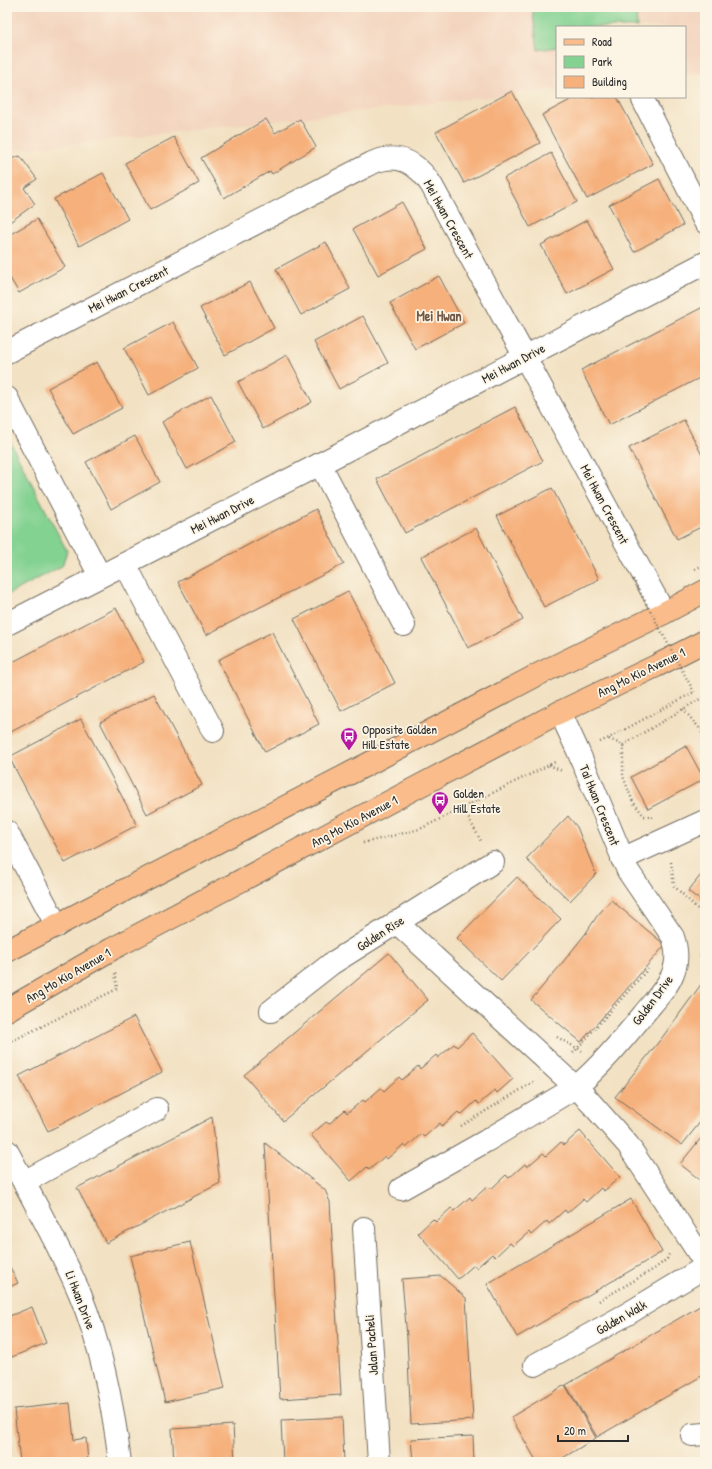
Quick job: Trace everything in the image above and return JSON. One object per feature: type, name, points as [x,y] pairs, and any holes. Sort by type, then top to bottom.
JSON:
[{"type":"main road","points":[[7,951],[539,674],[664,613],[705,591]]},
{"type":"main road","name":"Ang Mo Kio Avenue 1","points":[[7,1010],[112,949],[560,712],[656,666],[705,640]]},
{"type":"street","points":[[643,100],[705,222]]},
{"type":"street","name":"Mei Hwan Crescent","points":[[7,352],[372,163],[392,158],[406,161],[418,169],[427,178],[664,613]]},
{"type":"street","name":"Mei Hwan Drive","points":[[7,624],[320,464],[705,262]]},
{"type":"street","points":[[7,398],[100,576]]},
{"type":"street","points":[[320,464],[404,625]]},
{"type":"street","points":[[125,564],[213,731]]},
{"type":"street","name":"Tai Hwan Crescent","points":[[560,712],[578,751],[622,860],[705,821]]},
{"type":"street","points":[[7,832],[57,926]]},
{"type":"street","name":"Golden Rise","points":[[271,1011],[331,964],[396,922],[488,853]]},
{"type":"street","name":"Golden Drive","points":[[401,1189],[486,1141],[576,1087],[588,1077],[669,982],[676,964],[676,945],[673,937],[635,883],[622,860]]},
{"type":"street","points":[[396,922],[576,1087],[628,1145],[705,1262]]},
{"type":"street","points":[[24,1182],[157,1109]]},
{"type":"street","name":"Li Hwan Drive","points":[[7,1151],[66,1264],[80,1295],[92,1328],[103,1364],[115,1424],[120,1462]]},
{"type":"street","name":"Jalan Pacheli","points":[[364,1228],[379,1462]]},
{"type":"street","name":"Golden Walk","points":[[535,1366],[705,1267]]},
{"type":"path","points":[[623,745],[608,738],[694,692],[633,579]]},
{"type":"path","points":[[623,745],[705,696]]},
{"type":"path","points":[[683,709],[701,730],[705,743]]},
{"type":"path","points":[[701,730],[705,726]]},
{"type":"path","points":[[623,745],[623,776],[633,802],[644,816],[662,819]]},
{"type":"path","points":[[360,844],[420,829],[578,751]]},
{"type":"path","points":[[549,765],[567,773]]},
{"type":"path","points":[[463,808],[488,853]]},
{"type":"path","points":[[671,860],[674,886],[705,916]]},
{"type":"path","points":[[12,1041],[118,989],[112,949]]},
{"type":"path","points":[[457,1129],[556,1068],[578,1048],[650,966]]},
{"type":"shaded area","points":[[7,7],[703,7],[705,9],[705,73],[686,75],[686,26],[556,26],[556,89],[7,151]]},
{"type":"green space","points":[[532,7],[636,7],[637,26],[556,26],[556,47],[538,50]]},
{"type":"green space","points":[[7,436],[67,551],[62,566],[7,595]]},
{"type":"building","points":[[512,91],[540,143],[464,183],[436,132]]},
{"type":"building","points":[[574,98],[618,98],[653,164],[587,199],[542,115]]},
{"type":"building","points":[[266,119],[275,133],[300,119],[316,147],[272,174],[270,171],[224,198],[201,158]]},
{"type":"building","points":[[174,137],[199,183],[150,210],[125,163]]},
{"type":"building","points":[[551,153],[577,202],[530,227],[504,178]]},
{"type":"building","points":[[20,156],[37,179],[24,188],[35,204],[7,224],[7,160]]},
{"type":"building","points":[[103,173],[128,219],[79,246],[54,199]]},
{"type":"building","points":[[659,179],[683,225],[634,252],[609,205]]},
{"type":"building","points":[[402,202],[427,249],[378,275],[353,229]]},
{"type":"building","points":[[37,219],[65,267],[19,293],[7,273],[7,236]]},
{"type":"building","points":[[587,220],[614,269],[567,294],[541,245]]},
{"type":"building","points":[[326,242],[350,289],[301,315],[276,269]]},
{"type":"building","points":[[439,276],[464,323],[415,349],[390,303]]},
{"type":"building","points":[[250,282],[274,328],[225,355],[200,308]]},
{"type":"building","points":[[705,306],[705,375],[609,425],[581,370]]},
{"type":"building","points":[[363,316],[388,363],[339,389],[314,342]]},
{"type":"building","points":[[173,322],[198,368],[149,395],[124,348]]},
{"type":"building","points":[[287,355],[312,402],[263,429],[238,382]]},
{"type":"building","points":[[97,362],[122,408],[73,434],[48,388]]},
{"type":"building","points":[[211,395],[236,442],[187,469],[162,422]]},
{"type":"building","points":[[515,407],[543,461],[405,533],[377,479]]},
{"type":"building","points":[[684,420],[705,461],[705,525],[677,539],[629,448]]},
{"type":"building","points":[[135,436],[160,482],[111,509],[86,462]]},
{"type":"building","points":[[552,488],[599,579],[544,607],[497,516]]},
{"type":"building","points":[[316,509],[344,564],[206,635],[178,582]]},
{"type":"building","points":[[476,528],[523,620],[468,648],[421,557]]},
{"type":"building","points":[[348,591],[395,683],[341,711],[294,619]]},
{"type":"building","points":[[116,608],[144,662],[7,734],[7,665]]},
{"type":"building","points":[[272,632],[319,724],[265,752],[218,660]]},
{"type":"building","points":[[154,694],[202,785],[147,814],[100,722]]},
{"type":"building","points":[[81,719],[137,825],[65,863],[9,757]]},
{"type":"building","points":[[686,746],[704,779],[648,809],[631,777]]},
{"type":"building","points":[[568,816],[577,827],[596,874],[570,901],[526,859]]},
{"type":"building","points":[[705,870],[705,904],[688,891]]},
{"type":"building","points":[[517,877],[561,919],[501,981],[457,938]]},
{"type":"building","points":[[611,900],[665,945],[581,1042],[531,1000],[559,967],[586,933],[597,916]]},
{"type":"building","points":[[389,953],[428,1000],[283,1121],[244,1075]]},
{"type":"building","points":[[705,979],[705,1116],[682,1145],[615,1097],[664,1035]]},
{"type":"building","points":[[134,1017],[162,1072],[48,1131],[19,1076]]},
{"type":"building","points":[[472,1033],[513,1079],[497,1093],[495,1090],[479,1104],[476,1101],[461,1115],[458,1112],[442,1126],[440,1123],[424,1137],[421,1134],[406,1148],[403,1145],[387,1159],[385,1156],[369,1170],[367,1167],[351,1181],[311,1135],[326,1122],[329,1124],[345,1110],[347,1113],[363,1100],[365,1102],[381,1088],[384,1091],[399,1077],[402,1080],[418,1066],[420,1069],[436,1055],[438,1058],[454,1044],[457,1047]]},
{"type":"building","points":[[212,1117],[220,1183],[106,1243],[77,1188]]},
{"type":"building","points":[[580,1131],[620,1177],[604,1191],[601,1188],[586,1202],[583,1199],[567,1213],[565,1210],[549,1224],[547,1221],[531,1235],[529,1232],[513,1246],[510,1243],[495,1257],[492,1254],[476,1268],[474,1265],[458,1279],[418,1233],[433,1219],[436,1222],[451,1208],[454,1211],[470,1197],[472,1200],[488,1186],[491,1189],[506,1175],[509,1178],[525,1164],[527,1167],[543,1153],[546,1156],[561,1142],[564,1145]]},
{"type":"building","points":[[705,1133],[705,1184],[680,1164]]},
{"type":"building","points":[[265,1143],[325,1190],[330,1202],[341,1395],[280,1399]]},
{"type":"building","points":[[631,1199],[662,1252],[517,1337],[487,1284]]},
{"type":"building","points":[[190,1242],[225,1388],[165,1402],[130,1256]]},
{"type":"building","points":[[7,1261],[18,1283],[7,1288]]},
{"type":"building","points":[[441,1276],[466,1298],[473,1420],[411,1424],[407,1338],[402,1279]]},
{"type":"building","points":[[705,1303],[705,1374],[597,1437],[566,1385]]},
{"type":"building","points":[[32,1307],[46,1343],[7,1359],[7,1317]]},
{"type":"building","points":[[565,1385],[596,1438],[556,1462],[537,1462],[511,1417]]},
{"type":"building","points":[[70,1403],[74,1440],[86,1438],[88,1462],[20,1462],[14,1409]]},
{"type":"building","points":[[342,1417],[344,1462],[283,1462],[281,1420]]},
{"type":"building","points":[[233,1425],[235,1462],[174,1462],[172,1429]]},
{"type":"building","points":[[473,1436],[474,1462],[413,1462],[411,1439]]},
{"type":"building","points":[[705,1459],[705,1462],[687,1462],[687,1461]]},
{"type":"place","name":"Opposite Golden Hill Estate","points":[[349,751]]},
{"type":"place","name":"Golden Hill Estate","points":[[440,815]]},
{"type":"district","name":"Mei Hwan","points":[[439,315]]}]
